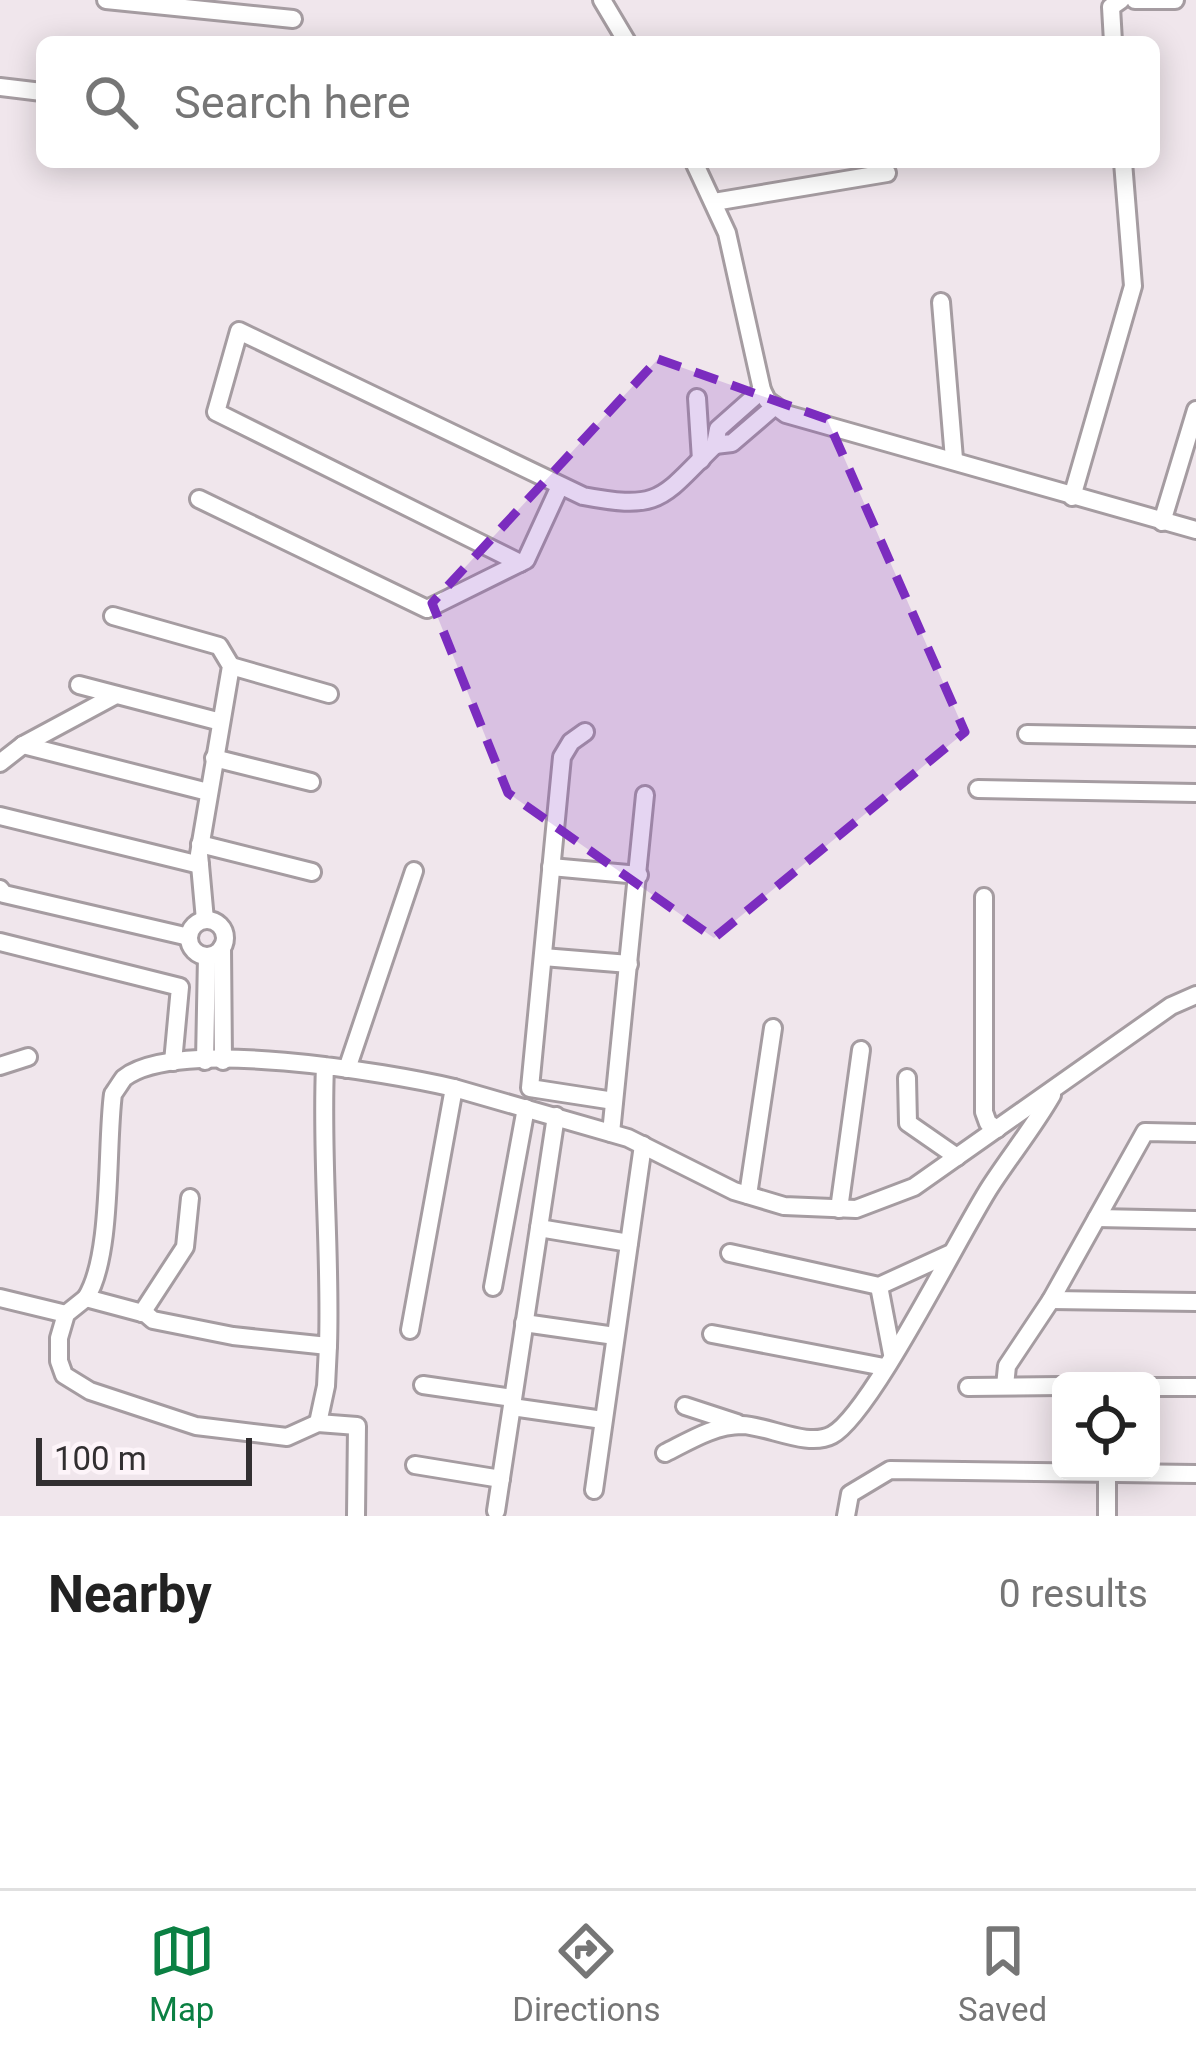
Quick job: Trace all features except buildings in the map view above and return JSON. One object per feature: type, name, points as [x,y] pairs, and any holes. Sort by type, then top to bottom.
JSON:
[{"type":"street","points":[[106,0],[293,19]]},
{"type":"street","points":[[1113,36],[1111,7],[1121,0]]},
{"type":"street","points":[[1135,0],[1175,0]]},
{"type":"street","points":[[609,4],[624,36]]},
{"type":"street","points":[[0,87],[36,91]]},
{"type":"street","points":[[697,168],[734,254],[762,390],[786,414],[1196,530]]},
{"type":"street","points":[[1072,497],[1132,286],[1123,168]]},
{"type":"street","points":[[714,202],[886,173]]},
{"type":"street","points":[[940,302],[954,459]]},
{"type":"street","points":[[520,563],[216,412],[239,331],[560,486],[624,504],[649,503],[664,496],[715,445],[718,430],[762,390]]},
{"type":"street","points":[[697,398],[700,460]]},
{"type":"street","points":[[715,445],[732,443],[775,406]]},
{"type":"street","points":[[1162,522],[1196,410]]},
{"type":"street","points":[[199,500],[428,609],[526,560],[560,486]]},
{"type":"street","points":[[113,616],[219,646],[232,666],[329,694]]},
{"type":"street","points":[[205,920],[200,844],[232,666]]},
{"type":"street","points":[[79,685],[221,722]]},
{"type":"street","points":[[0,763],[23,745],[116,695]]},
{"type":"street","points":[[585,732],[562,757],[530,1088],[614,1101]]},
{"type":"street","points":[[1027,734],[1196,737]]},
{"type":"street","points":[[23,745],[208,791]]},
{"type":"street","points":[[214,758],[311,782]]},
{"type":"street","points":[[978,789],[1196,794]]},
{"type":"street","points":[[611,1133],[645,795]]},
{"type":"street","points":[[0,817],[200,865]]},
{"type":"street","points":[[200,844],[312,872]]},
{"type":"street","points":[[551,867],[639,874]]},
{"type":"street","points":[[347,1069],[414,871]]},
{"type":"street","points":[[0,889],[4,894],[189,938]]},
{"type":"street","points":[[984,897],[984,1112],[988,1124],[997,1129]]},
{"type":"street","points":[[205,920],[192,927],[189,938],[196,952],[215,951]]},
{"type":"street","points":[[205,920],[223,929],[215,951],[214,1061]]},
{"type":"street","points":[[0,942],[180,987],[173,1062]]},
{"type":"street","points":[[543,957],[628,964]]},
{"type":"street","points":[[356,1516],[357,1426],[318,1423],[287,1437],[196,1426],[90,1391],[64,1375],[59,1338],[66,1314],[93,1288],[113,1094],[124,1079],[173,1062],[214,1061],[386,1073],[611,1133],[748,1195],[784,1206],[856,1209],[890,1199],[957,1157],[1172,1006],[1192,997],[1196,1017]]},
{"type":"street","points":[[748,1195],[773,1028]]},
{"type":"street","points":[[839,1209],[861,1050]]},
{"type":"street","points":[[0,1066],[28,1057]]},
{"type":"street","points":[[318,1423],[326,1386],[330,1277],[322,1148],[325,1066]]},
{"type":"street","points":[[908,1078],[908,1124],[957,1157]]},
{"type":"street","points":[[685,1406],[806,1438],[829,1437],[849,1420],[1056,1087]]},
{"type":"street","points":[[410,1330],[454,1088]]},
{"type":"street","points":[[493,1286],[526,1108]]},
{"type":"street","points":[[496,1511],[556,1115]]},
{"type":"street","points":[[1005,1386],[1006,1366],[1052,1300],[1145,1132],[1196,1133]]},
{"type":"street","points":[[594,1490],[643,1145]]},
{"type":"street","points":[[142,1313],[184,1247],[190,1198]]},
{"type":"street","points":[[1097,1218],[1196,1220]]},
{"type":"street","points":[[539,1228],[628,1243]]},
{"type":"street","points":[[730,1253],[879,1286],[950,1254]]},
{"type":"street","points":[[879,1286],[888,1361]]},
{"type":"street","points":[[0,1298],[66,1314]]},
{"type":"street","points":[[86,1298],[153,1320],[233,1336],[328,1346]]},
{"type":"street","points":[[1052,1300],[1196,1302]]},
{"type":"street","points":[[524,1323],[616,1336]]},
{"type":"street","points":[[712,1334],[888,1361]]},
{"type":"street","points":[[423,1385],[604,1420]]},
{"type":"street","points":[[968,1387],[1052,1386]]},
{"type":"street","points":[[1160,1387],[1196,1387]]},
{"type":"street","points":[[665,1454],[719,1428],[749,1426]]},
{"type":"street","points":[[415,1465],[501,1479]]},
{"type":"street","points":[[846,1516],[850,1494],[890,1470],[1052,1471]]},
{"type":"street","points":[[1160,1473],[1196,1474]]},
{"type":"street","points":[[1107,1480],[1107,1516]]},
{"type":"highlighted area","points":[[658,359],[827,419],[965,732],[714,938],[508,793],[432,603]]}]
